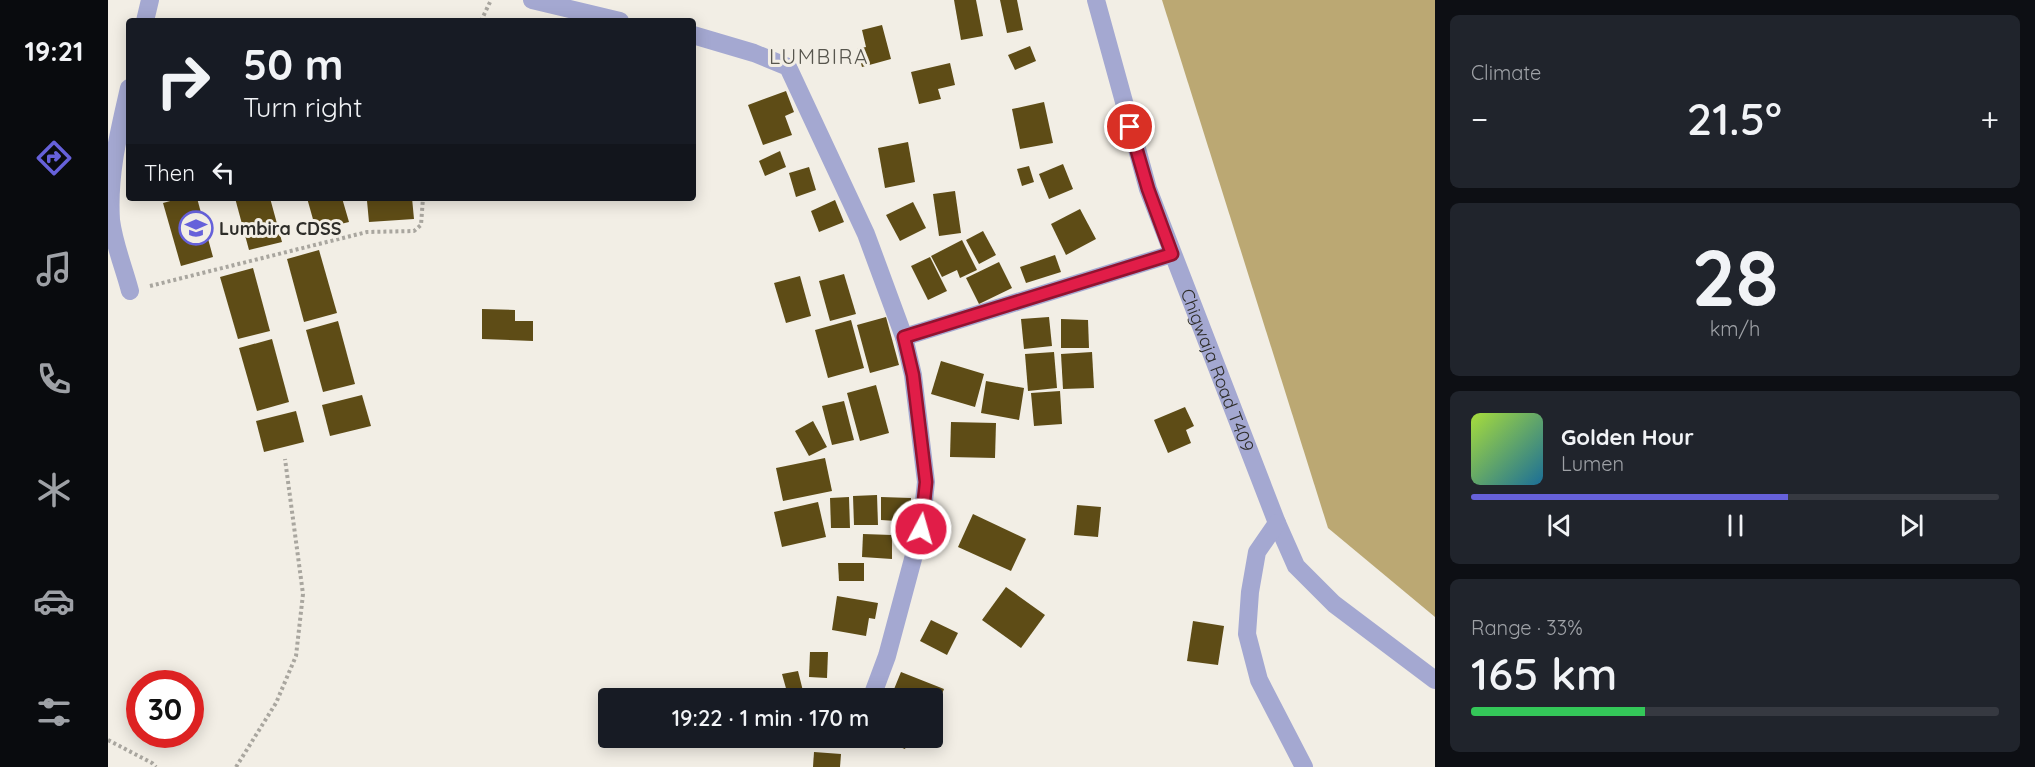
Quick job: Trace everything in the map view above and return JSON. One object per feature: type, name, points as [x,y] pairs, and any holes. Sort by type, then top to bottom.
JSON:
[{"type":"street","points":[[146,18],[150,0]]},
{"type":"street","points":[[532,0],[607,18]]},
{"type":"street","name":"Chigwaja Road T409","points":[[1096,0],[1148,189],[1276,523],[1296,566],[1334,604],[1435,680]]},
{"type":"street","points":[[696,36],[788,67],[866,234],[904,337],[913,375],[926,482],[921,529],[887,656],[875,688]]},
{"type":"street","points":[[126,101],[110,168],[109,194],[111,222],[130,291]]},
{"type":"street","points":[[904,337],[1172,254]]},
{"type":"street","points":[[1276,523],[1257,552],[1250,592],[1247,634],[1259,680],[1304,767]]},
{"type":"path","points":[[482,18],[491,0]]},
{"type":"path","points":[[130,291],[367,232],[414,231],[421,225],[423,201]]},
{"type":"path","points":[[236,767],[276,703],[296,656],[303,594],[285,459]]},
{"type":"path","points":[[108,740],[156,767]]},
{"type":"shaded area","points":[[1162,0],[1435,0],[1435,617],[1328,528]]},
{"type":"building","points":[[954,0],[976,0],[983,36],[961,40]]},
{"type":"building","points":[[1000,0],[1017,0],[1023,30],[1007,33]]},
{"type":"building","points":[[882,25],[891,59],[862,67],[857,49],[866,47],[862,30]]},
{"type":"building","points":[[1030,46],[1036,61],[1015,70],[1008,55]]},
{"type":"building","points":[[950,63],[955,85],[938,89],[941,99],[919,104],[911,72]]},
{"type":"building","points":[[786,91],[794,112],[785,116],[792,135],[763,145],[748,105]]},
{"type":"building","points":[[1044,102],[1053,143],[1020,149],[1012,109]]},
{"type":"building","points":[[908,142],[915,182],[885,188],[878,148]]},
{"type":"building","points":[[780,151],[786,167],[765,176],[759,161]]},
{"type":"building","points":[[1063,164],[1073,189],[1049,199],[1039,174]]},
{"type":"building","points":[[1029,166],[1034,182],[1022,186],[1017,169]]},
{"type":"building","points":[[809,167],[816,190],[796,197],[789,173]]},
{"type":"building","points":[[955,191],[961,233],[939,236],[933,194]]},
{"type":"building","points":[[835,200],[844,222],[819,232],[811,211]]},
{"type":"building","points":[[198,201],[213,257],[181,266],[163,203]]},
{"type":"building","points":[[236,201],[271,201],[282,242],[249,250]]},
{"type":"building","points":[[308,201],[343,201],[349,222],[316,230]]},
{"type":"building","points":[[367,201],[412,201],[414,219],[369,222]]},
{"type":"building","points":[[913,202],[926,228],[900,241],[886,215]]},
{"type":"building","points":[[1080,209],[1096,239],[1066,255],[1051,224]]},
{"type":"building","points":[[983,231],[996,255],[979,264],[966,240]]},
{"type":"building","points":[[962,240],[977,270],[960,278],[957,270],[942,277],[931,256]]},
{"type":"building","points":[[319,250],[337,313],[304,322],[287,259]]},
{"type":"building","points":[[1055,255],[1061,272],[1026,283],[1020,267]]},
{"type":"building","points":[[930,257],[947,291],[928,300],[911,266]]},
{"type":"building","points":[[999,262],[1012,288],[979,304],[966,278]]},
{"type":"building","points":[[253,268],[270,331],[238,339],[220,277]]},
{"type":"building","points":[[844,274],[856,314],[830,321],[819,281]]},
{"type":"building","points":[[800,276],[811,316],[786,323],[774,283]]},
{"type":"building","points":[[482,309],[515,310],[515,321],[533,321],[533,341],[482,339]]},
{"type":"building","points":[[886,317],[899,365],[870,373],[857,325]]},
{"type":"building","points":[[1049,317],[1052,346],[1024,349],[1021,319]]},
{"type":"building","points":[[1061,319],[1088,320],[1089,348],[1061,348]]},
{"type":"building","points":[[851,320],[864,368],[828,378],[815,330]]},
{"type":"building","points":[[338,321],[355,384],[323,392],[306,330]]},
{"type":"building","points":[[272,339],[289,402],[257,411],[239,348]]},
{"type":"building","points":[[1054,352],[1057,388],[1028,391],[1025,354]]},
{"type":"building","points":[[1092,352],[1094,388],[1063,389],[1061,354]]},
{"type":"building","points":[[941,361],[984,374],[975,407],[931,394]]},
{"type":"building","points":[[986,381],[1024,388],[1019,420],[981,413]]},
{"type":"building","points":[[876,385],[889,433],[860,441],[847,393]]},
{"type":"building","points":[[1060,391],[1062,424],[1034,426],[1031,393]]},
{"type":"building","points":[[362,395],[371,426],[330,436],[322,405]]},
{"type":"building","points":[[844,401],[854,440],[832,445],[822,406]]},
{"type":"building","points":[[1185,407],[1194,426],[1186,430],[1191,443],[1168,453],[1154,420]]},
{"type":"building","points":[[296,411],[304,442],[264,452],[256,421]]},
{"type":"building","points":[[813,421],[827,447],[809,456],[795,431]]},
{"type":"building","points":[[951,422],[996,423],[995,458],[950,457]]},
{"type":"building","points":[[825,458],[832,491],[783,501],[776,468]]},
{"type":"building","points":[[877,495],[878,525],[854,525],[853,496]]},
{"type":"building","points":[[849,497],[850,528],[831,528],[830,498]]},
{"type":"building","points":[[881,497],[911,498],[911,522],[881,520]]},
{"type":"building","points":[[818,502],[826,537],[782,547],[774,512]]},
{"type":"building","points":[[1077,505],[1101,507],[1098,537],[1074,535]]},
{"type":"building","points":[[973,514],[1026,539],[1011,571],[958,547]]},
{"type":"building","points":[[863,534],[892,535],[892,559],[862,557]]},
{"type":"building","points":[[838,563],[864,563],[864,581],[839,581]]},
{"type":"building","points":[[1006,587],[1045,615],[1021,648],[982,620]]},
{"type":"building","points":[[837,596],[878,603],[875,619],[869,618],[866,636],[832,630]]},
{"type":"building","points":[[931,620],[958,633],[947,655],[920,641]]},
{"type":"building","points":[[1193,621],[1224,626],[1218,665],[1187,661]]},
{"type":"building","points":[[810,652],[828,652],[827,678],[809,677]]},
{"type":"building","points":[[798,671],[802,688],[786,688],[782,674]]},
{"type":"building","points":[[901,672],[941,688],[894,688]]},
{"type":"building","points":[[814,752],[841,754],[840,767],[813,767]]},
{"type":"place","name":"Lumbira CDSS","points":[[196,228]]},
{"type":"district","name":"LUMBIRA","points":[[819,56]]},
{"type":"route","points":[[921,529],[926,482],[913,375],[904,337],[1172,254],[1148,189],[1130,127]]}]
